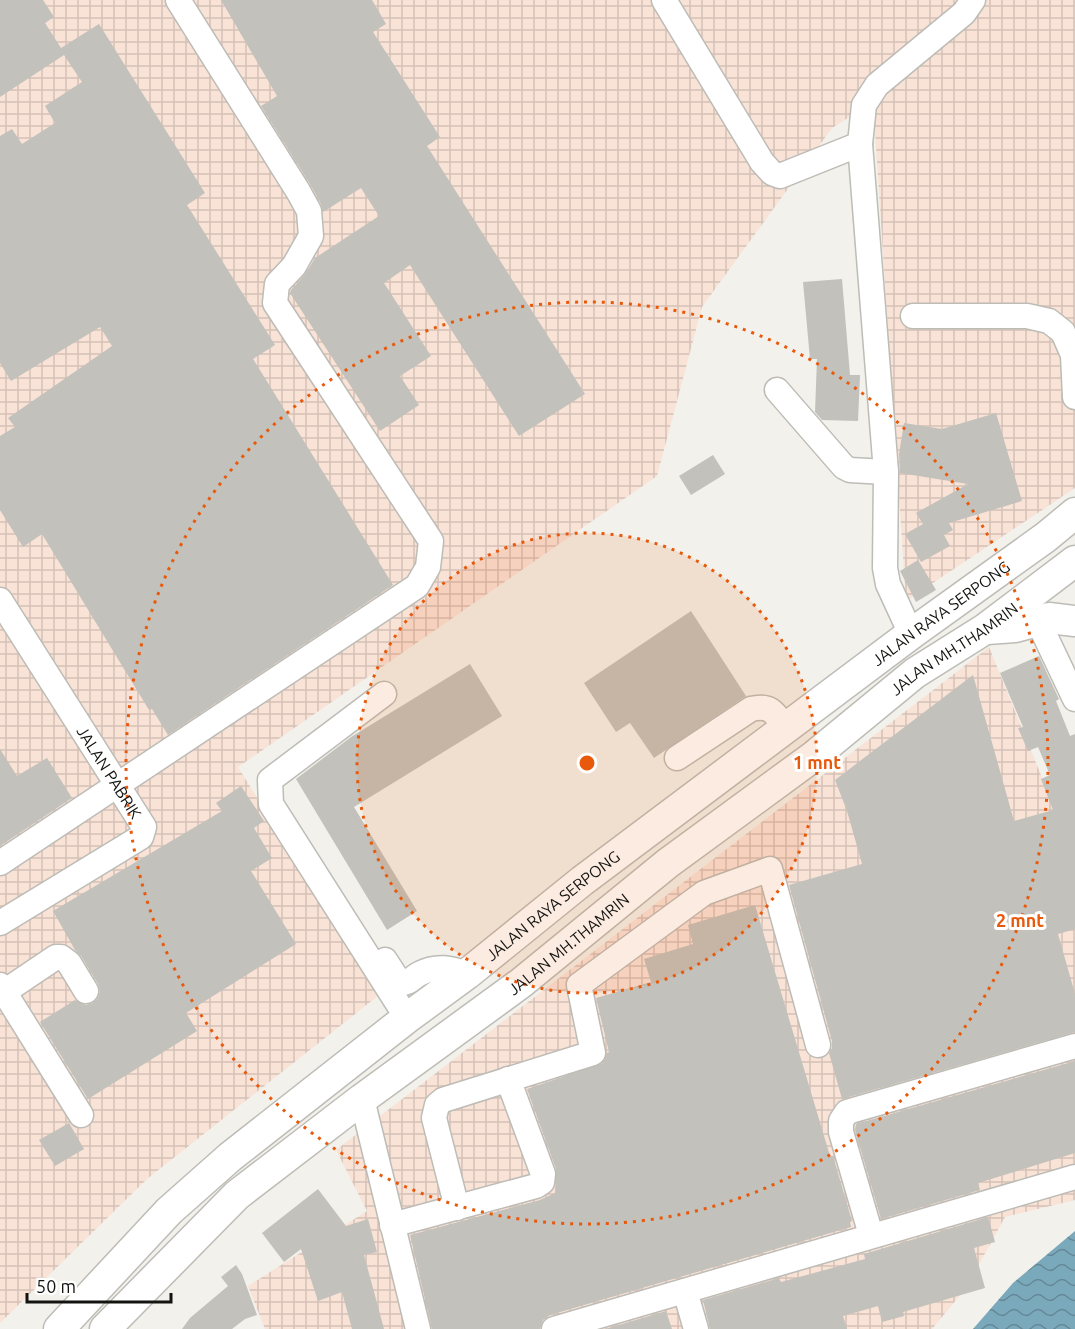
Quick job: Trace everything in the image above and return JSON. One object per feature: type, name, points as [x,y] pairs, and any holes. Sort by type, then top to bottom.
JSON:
[{"type":"main road","name":"JALAN RAYA SERPONG","points":[[59,1329],[169,1211],[230,1157],[407,1018],[467,974],[582,881],[911,634],[1068,523]]},
{"type":"main road","name":"JALAN MH.THAMRIN","points":[[105,1329],[237,1195],[362,1099],[521,983],[668,863],[814,756],[915,674],[985,629],[1075,561]]},
{"type":"main road","points":[[985,629],[1016,627],[1057,618],[1075,621]]},
{"type":"street","points":[[0,863],[417,586],[428,567],[431,542],[275,303],[277,284],[294,266],[311,236],[309,212],[178,0]]},
{"type":"street","points":[[664,0],[762,162],[772,173],[780,176],[860,144]]},
{"type":"street","points":[[911,634],[888,584],[885,568],[886,472],[860,144],[864,105],[877,85],[964,13],[973,0]]},
{"type":"street","points":[[913,316],[1027,315],[1049,321],[1063,332],[1073,355],[1075,397]]},
{"type":"street","points":[[777,390],[844,467],[850,470],[886,472]]},
{"type":"street","name":"JALAN PABRIK","points":[[0,600],[144,827],[141,837],[0,923]]},
{"type":"street","points":[[1038,621],[1075,699]]},
{"type":"street","points":[[384,694],[270,780],[271,804],[365,940],[400,983],[408,982],[419,974],[437,968],[453,969],[467,974]]},
{"type":"street","points":[[677,758],[751,710],[762,707],[771,709],[786,729]]},
{"type":"street","points":[[457,1208],[434,1118],[437,1105],[443,1100],[592,1053],[579,985],[704,893],[770,869],[818,1045]]},
{"type":"street","points":[[365,940],[407,1018]]},
{"type":"street","points":[[81,1115],[2,989],[56,957],[61,957],[69,963],[86,991]]},
{"type":"street","points":[[871,1235],[841,1132],[841,1121],[847,1112],[1075,1046]]},
{"type":"street","points":[[392,1225],[542,1182],[543,1174],[508,1079]]},
{"type":"street","points":[[362,1099],[418,1329]]},
{"type":"street","points":[[554,1329],[1075,1177]]},
{"type":"street","points":[[685,1291],[696,1329]]},
{"type":"shaded area","points":[[0,0],[1075,0],[1075,488],[906,601],[873,102],[832,128],[702,307],[657,476],[238,767],[379,995],[147,1179],[0,1323]]},
{"type":"shaded area","points":[[989,647],[1075,859],[1075,1200],[1005,1217],[966,1288],[932,1329],[265,1329],[248,1286],[367,1211],[336,1150]]},
{"type":"water","points":[[1075,1231],[1075,1329],[973,1329],[1013,1283]]},
{"type":"building","points":[[0,0],[43,0],[54,17],[45,23],[61,48],[99,24],[205,193],[187,205],[275,345],[253,359],[393,585],[168,735],[152,709],[149,710],[42,534],[23,547],[0,510],[0,436],[15,427],[8,418],[112,346],[100,327],[11,381],[0,363],[0,136],[12,129],[22,144],[55,123],[45,106],[82,82],[64,55],[0,97]]},
{"type":"building","points":[[221,0],[372,0],[386,24],[373,32],[440,137],[427,146],[585,394],[519,436],[410,265],[384,283],[431,356],[400,376],[419,405],[380,431],[290,293],[315,258],[379,216],[361,188],[323,212],[310,184],[261,106],[277,96]]},
{"type":"building","points":[[842,279],[850,375],[860,375],[858,421],[822,420],[815,412],[817,359],[810,359],[803,282]]},
{"type":"building","points":[[996,413],[1022,501],[949,523],[953,530],[944,535],[950,546],[921,562],[905,534],[923,524],[916,513],[968,484],[900,473],[899,454],[904,423],[942,429]]},
{"type":"building","points":[[713,455],[725,474],[691,495],[679,476]]},
{"type":"building","points":[[918,560],[936,590],[916,602],[900,571]]},
{"type":"building","points":[[691,611],[746,696],[654,758],[630,723],[616,732],[584,683]]},
{"type":"building","points":[[1039,656],[1059,699],[1056,701],[1070,736],[1075,734],[1075,929],[1058,934],[1075,994],[1075,1032],[842,1099],[829,1053],[832,1041],[789,885],[862,864],[847,811],[835,780],[973,675],[1014,821],[1053,810],[1041,779],[1050,775],[1038,747],[1028,751],[1018,728],[1023,727],[1000,673]]},
{"type":"building","points":[[470,664],[502,716],[354,807],[417,911],[387,930],[296,779],[351,737]]},
{"type":"building","points":[[0,749],[17,776],[47,758],[72,798],[0,846]]},
{"type":"building","points":[[241,786],[264,821],[254,828],[272,858],[251,871],[296,944],[186,1013],[197,1031],[88,1099],[40,1022],[75,1000],[86,1005],[93,1003],[100,991],[98,984],[53,911],[222,811],[216,803]]},
{"type":"building","points":[[755,905],[830,1156],[833,1156],[852,1221],[850,1222],[851,1227],[550,1315],[543,1320],[540,1329],[432,1329],[410,1235],[540,1200],[555,1193],[556,1169],[527,1089],[603,1063],[609,1052],[596,998],[651,982],[644,959],[693,944],[688,925]]},
{"type":"building","points":[[1075,1061],[1075,1153],[978,1183],[980,1190],[881,1219],[855,1130],[856,1124]]},
{"type":"building","points":[[69,1123],[84,1149],[55,1166],[39,1140]]},
{"type":"building","points":[[318,1189],[346,1226],[368,1219],[377,1252],[364,1255],[384,1329],[352,1329],[342,1292],[318,1301],[301,1249],[284,1262],[262,1233]]},
{"type":"building","points":[[988,1217],[995,1242],[974,1248],[985,1288],[903,1312],[904,1316],[882,1322],[878,1306],[843,1316],[847,1329],[710,1329],[703,1300],[779,1278],[781,1282],[865,1259],[864,1254]]},
{"type":"building","points":[[236,1265],[242,1274],[257,1315],[245,1319],[232,1329],[182,1329],[190,1318],[228,1286],[221,1277]]},
{"type":"building","points":[[666,1311],[672,1329],[605,1329]]}]
